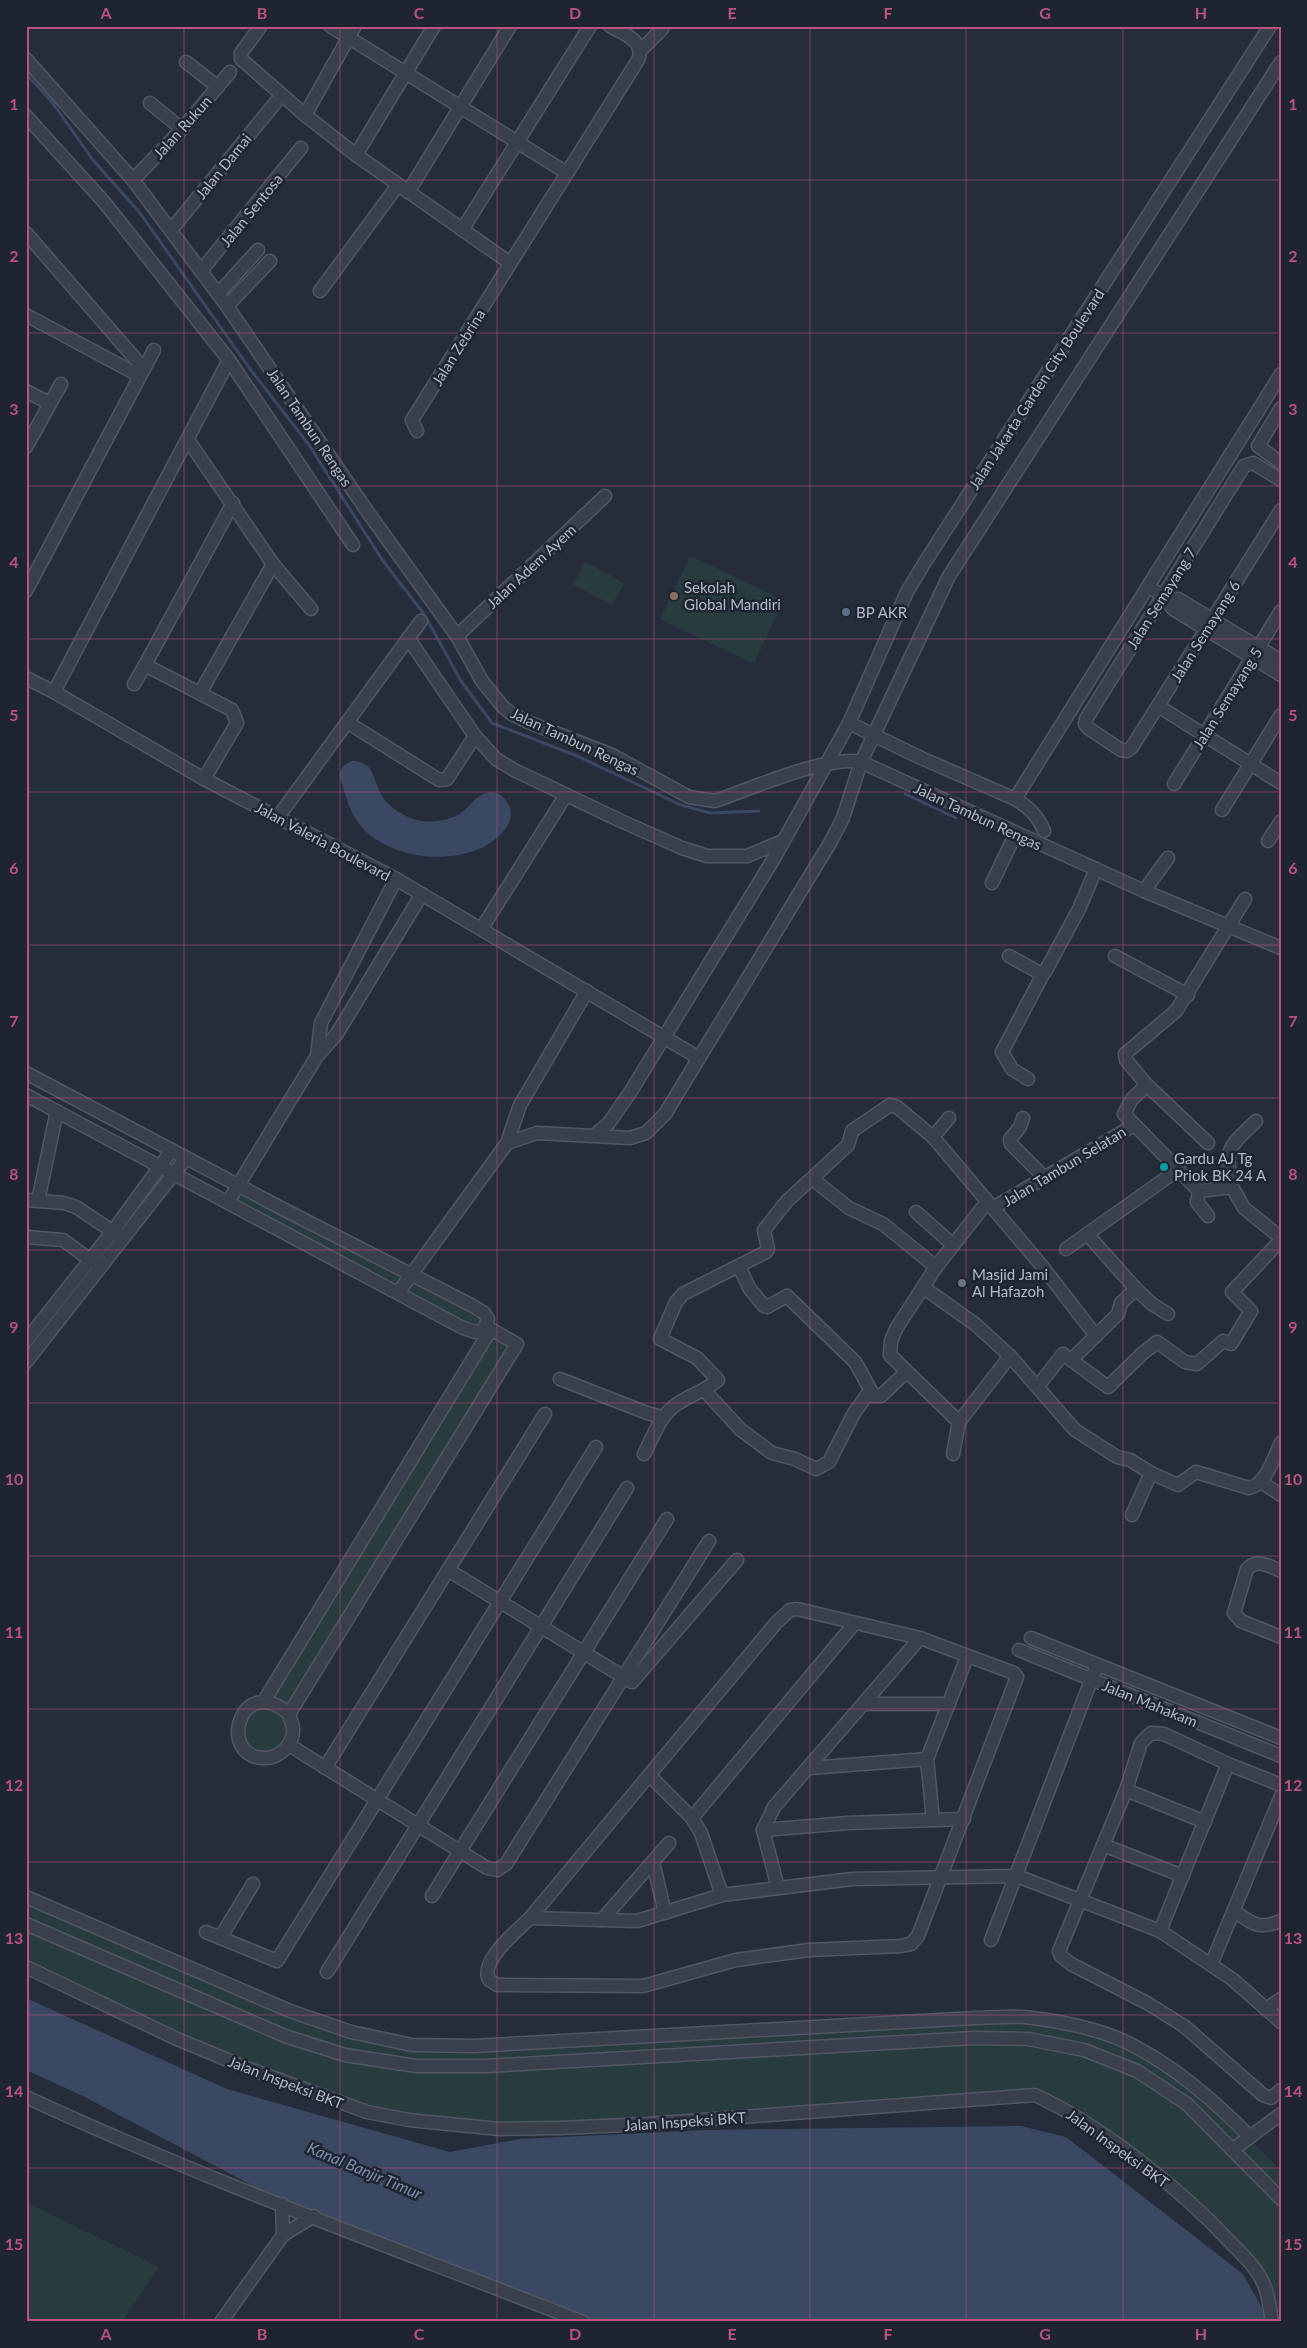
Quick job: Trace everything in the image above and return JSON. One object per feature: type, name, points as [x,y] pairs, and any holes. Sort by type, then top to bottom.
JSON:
[{"type":"street","points":[[330,26],[567,172]]},
{"type":"street","points":[[304,115],[355,26]]},
{"type":"street","points":[[356,155],[434,26]]},
{"type":"street","points":[[320,291],[403,188],[462,108],[510,26]]},
{"type":"street","points":[[462,230],[590,26]]},
{"type":"street","points":[[610,26],[634,40],[641,50]]},
{"type":"street","name":"Jalan Jakarta Garden City Boulevard","points":[[595,1135],[618,1110],[783,841],[848,723],[907,592],[925,562],[1270,26]]},
{"type":"street","points":[[260,27],[241,53],[241,59],[304,115],[356,155],[510,263]]},
{"type":"street","name":"Jalan Zebrina","points":[[417,430],[412,420],[638,60],[641,50],[662,28]]},
{"type":"street","name":"Jalan Tambun Rengas","points":[[26,59],[133,180],[201,270],[367,511],[457,636],[482,681],[512,714],[603,751],[689,797],[716,801],[825,765],[850,760],[861,762],[1016,833],[1094,873],[1144,891],[1226,930],[1281,948]]},
{"type":"street","points":[[186,62],[218,87]]},
{"type":"street","name":"Jalan Jakarta Garden City Boulevard","points":[[507,1143],[536,1133],[630,1138],[646,1133],[665,1114],[830,843],[843,818],[861,762],[873,735],[950,576],[1281,62]]},
{"type":"street","name":"Jalan Rukun","points":[[133,180],[182,129],[230,72]]},
{"type":"street","name":"Jalan Damai","points":[[171,230],[276,102]]},
{"type":"street","points":[[150,103],[182,129]]},
{"type":"street","points":[[26,116],[104,202],[230,360],[353,545]]},
{"type":"street","name":"Jalan Sentosa","points":[[201,270],[300,148]]},
{"type":"street","points":[[26,233],[142,372]]},
{"type":"street","points":[[218,294],[258,250]]},
{"type":"street","points":[[227,306],[270,261]]},
{"type":"street","points":[[26,315],[142,372]]},
{"type":"street","points":[[26,591],[154,350]]},
{"type":"street","points":[[54,692],[230,360]]},
{"type":"street","points":[[1015,799],[1281,374]]},
{"type":"street","points":[[26,448],[61,384]]},
{"type":"street","points":[[26,391],[49,403]]},
{"type":"street","points":[[1281,408],[1258,446],[1281,462]]},
{"type":"street","points":[[188,440],[273,564],[311,609]]},
{"type":"street","name":"Jalan Semayang 7","points":[[1127,751],[1121,750],[1088,728],[1085,724],[1086,719],[1164,597],[1244,466],[1253,463],[1281,480]]},
{"type":"street","name":"Jalan Adem Ayem","points":[[457,636],[605,496]]},
{"type":"street","points":[[134,684],[233,503]]},
{"type":"street","name":"Jalan Semayang 6","points":[[1127,751],[1132,747],[1281,510]]},
{"type":"street","points":[[200,693],[273,564]]},
{"type":"street","points":[[1148,586],[1164,597],[1178,599],[1208,625],[1255,653],[1281,675]]},
{"type":"street","name":"Jalan Semayang 5","points":[[1174,784],[1281,612]]},
{"type":"street","points":[[278,816],[421,621]]},
{"type":"street","points":[[408,638],[475,736],[496,759],[682,848],[707,856],[747,856],[783,841]]},
{"type":"street","points":[[1255,653],[1281,661]]},
{"type":"street","points":[[145,664],[232,710],[237,723],[204,779]]},
{"type":"street","name":"Jalan Valeria Boulevard","points":[[26,678],[54,692],[204,779],[396,879],[482,928],[699,1058]]},
{"type":"street","points":[[1158,706],[1281,783]]},
{"type":"street","points":[[1222,810],[1281,715]]},
{"type":"street","points":[[347,722],[439,780],[447,779],[475,736]]},
{"type":"street","name":"Jalan Tambun Rengas","points":[[848,723],[1026,805],[1036,816],[1044,831]]},
{"type":"street","points":[[482,928],[566,794]]},
{"type":"street","points":[[1268,841],[1281,821]]},
{"type":"street","points":[[992,883],[1016,833]]},
{"type":"street","points":[[1144,891],[1168,858]]},
{"type":"street","points":[[1028,1079],[1012,1069],[1002,1052],[1079,909],[1094,873]]},
{"type":"street","points":[[317,1056],[321,1022],[396,879]]},
{"type":"street","points":[[228,1202],[317,1056],[336,1035],[422,894]]},
{"type":"street","points":[[1208,1143],[1147,1085],[1124,1056],[1146,1034],[1176,1011],[1188,995],[1245,898]]},
{"type":"street","points":[[1009,956],[1043,974]]},
{"type":"street","points":[[1115,956],[1188,995]]},
{"type":"street","points":[[398,1293],[507,1143],[520,1105],[587,991]]},
{"type":"street","points":[[26,1073],[484,1312],[488,1319],[489,1328],[264,1702]]},
{"type":"street","name":"Jalan Tambun Selatan","points":[[1147,1085],[1132,1099],[1124,1115],[1199,1191]]},
{"type":"street","points":[[26,1095],[468,1330],[483,1331],[489,1328]]},
{"type":"street","points":[[644,1454],[663,1417],[677,1404],[718,1381],[718,1378],[697,1358],[662,1340],[660,1336],[682,1294],[739,1267],[767,1250],[764,1230],[787,1201],[848,1146],[852,1131],[890,1105],[897,1107],[933,1136],[990,1205]]},
{"type":"street","points":[[57,1111],[32,1200],[64,1203],[76,1207],[118,1234]]},
{"type":"street","points":[[933,1136],[949,1118]]},
{"type":"street","points":[[1023,1118],[1020,1127],[1010,1139],[1012,1144],[1044,1177]]},
{"type":"street","points":[[1038,1386],[1062,1355],[1108,1387],[1157,1342],[1185,1362],[1196,1364],[1223,1341],[1231,1344],[1251,1312],[1232,1292],[1280,1238],[1244,1208],[1232,1187],[1226,1160],[1230,1148],[1256,1121]]},
{"type":"street","name":"Jalan Tambun Selatan","points":[[959,1422],[890,1355],[891,1341],[896,1329],[936,1267],[953,1245],[990,1205],[1044,1177],[1134,1125]]},
{"type":"street","points":[[118,1234],[172,1150]]},
{"type":"street","points":[[26,1362],[118,1234],[186,1158]]},
{"type":"street","points":[[1066,1249],[1179,1169]]},
{"type":"street","points":[[810,1180],[815,1181],[849,1208],[883,1224],[936,1267]]},
{"type":"street","points":[[1208,1216],[1197,1202],[1199,1191],[1232,1187]]},
{"type":"street","name":"Jalan Tambun Selatan","points":[[990,1205],[1096,1336]]},
{"type":"street","points":[[916,1212],[953,1245]]},
{"type":"street","points":[[1087,1234],[1136,1289],[1152,1304],[1168,1314]]},
{"type":"street","points":[[26,1238],[63,1240],[95,1264]]},
{"type":"street","points":[[26,1341],[95,1264]]},
{"type":"street","points":[[739,1267],[750,1289],[766,1307],[787,1296],[855,1362],[862,1371],[874,1396],[881,1396],[906,1372]]},
{"type":"street","points":[[924,1288],[975,1324],[1010,1356],[1075,1430],[1115,1456],[1130,1460],[1151,1473],[1180,1485],[1196,1472],[1249,1488],[1261,1482],[1281,1443]]},
{"type":"street","points":[[1071,1360],[1118,1314],[1121,1304],[1136,1289]]},
{"type":"street","points":[[289,1714],[517,1344],[489,1328]]},
{"type":"street","points":[[954,1454],[959,1422],[1010,1356]]},
{"type":"street","points":[[560,1379],[647,1413],[663,1417]]},
{"type":"street","points":[[704,1390],[741,1430],[772,1453],[794,1459],[816,1469],[824,1467],[829,1462],[854,1413],[870,1391]]},
{"type":"street","points":[[325,1768],[545,1414]]},
{"type":"street","points":[[206,1932],[278,1961],[596,1447]]},
{"type":"street","points":[[1132,1515],[1151,1473]]},
{"type":"street","points":[[1261,1482],[1281,1495]]},
{"type":"street","points":[[327,1972],[627,1488]]},
{"type":"street","points":[[432,1896],[667,1519]]},
{"type":"street","points":[[289,1745],[487,1868],[497,1870],[506,1864],[710,1541]]},
{"type":"street","points":[[448,1570],[632,1682],[737,1560]]},
{"type":"street","points":[[1281,1571],[1261,1563],[1252,1564],[1247,1569],[1234,1613],[1241,1621],[1281,1637]]},
{"type":"street","points":[[797,1609],[854,1624],[920,1638],[1014,1673],[1017,1677],[942,1877],[918,1936],[912,1944],[809,1950],[736,1960],[643,1986],[497,1985],[486,1975],[490,1959],[530,1918],[784,1614],[790,1610],[797,1609]]},
{"type":"street","points":[[692,1818],[854,1624]]},
{"type":"street","points":[[778,1888],[763,1830],[774,1807],[810,1768],[920,1638]]},
{"type":"street","name":"Jalan Mahakam","points":[[1032,1638],[1281,1738]]},
{"type":"street","name":"Jalan Mahakam","points":[[1019,1650],[1281,1756]]},
{"type":"street","points":[[933,1820],[928,1759],[967,1657]]},
{"type":"street","points":[[991,1940],[1097,1664]]},
{"type":"street","points":[[264,1702],[278,1705],[289,1714],[293,1730],[289,1745],[278,1755],[264,1758],[250,1754],[240,1744],[237,1730],[240,1716],[250,1706],[264,1702]]},
{"type":"street","points":[[864,1704],[949,1704]]},
{"type":"street","points":[[1281,1785],[1156,1732],[1148,1735],[1141,1743],[1126,1790],[1059,1951],[1061,1956],[1071,1964],[1148,2003],[1184,2026],[1263,2095],[1271,2098],[1281,2090]]},
{"type":"street","points":[[810,1768],[928,1759]]},
{"type":"street","points":[[1160,1932],[1228,1764]]},
{"type":"street","points":[[650,1776],[692,1818],[701,1833],[722,1895]]},
{"type":"street","points":[[1126,1790],[1205,1822]]},
{"type":"street","points":[[1211,1965],[1281,1796]]},
{"type":"street","points":[[763,1830],[848,1822],[964,1819]]},
{"type":"street","points":[[602,1920],[669,1843]]},
{"type":"street","points":[[1103,1845],[1183,1876]]},
{"type":"street","points":[[653,1862],[666,1912]]},
{"type":"street","points":[[530,1918],[637,1921],[722,1895],[852,1879],[1017,1876],[1160,1932],[1232,1979],[1281,2022]]},
{"type":"street","points":[[220,1938],[253,1884]]},
{"type":"street","points":[[26,1897],[290,2011],[351,2032],[412,2045],[474,2046],[965,2018],[1031,2017],[1084,2028],[1135,2046],[1188,2080],[1250,2137]]},
{"type":"street","points":[[1234,1911],[1254,1925],[1264,1927],[1281,1922]]},
{"type":"street","points":[[26,1924],[285,2036],[345,2055],[416,2066],[496,2065],[973,2038],[1028,2039],[1084,2050],[1137,2071],[1187,2104],[1281,2199]]},
{"type":"street","name":"Jalan Inspeksi BKT","points":[[26,1967],[177,2039],[247,2068],[367,2112],[409,2120],[498,2129],[558,2128],[656,2124],[1035,2095],[1065,2109],[1103,2134],[1188,2200],[1213,2223],[1252,2266],[1264,2284],[1272,2322]]},
{"type":"street","points":[[1266,2009],[1281,1999]]},
{"type":"street","points":[[26,2097],[109,2134],[582,2322]]},
{"type":"street","points":[[1232,2150],[1281,2114]]},
{"type":"street","points":[[282,2204],[283,2235]]},
{"type":"street","points":[[221,2322],[283,2235],[314,2216]]},
{"type":"street","points":[[233,2322],[234,2306]]},
{"type":"shaded area","points":[[690,556],[784,600],[754,664],[660,619]]},
{"type":"shaded area","points":[[585,562],[624,583],[612,605],[573,585]]},
{"type":"shaded area","points":[[238,1185],[488,1319],[475,1332],[228,1202]]},
{"type":"shaded area","points":[[491,1329],[517,1344],[289,1714],[289,1745],[264,1758],[240,1744],[240,1716],[264,1701]]},
{"type":"shaded area","points":[[26,1892],[290,2011],[412,2045],[1031,2017],[1135,2046],[1188,2080],[1281,2170],[1281,2322],[1272,2322],[1264,2284],[1179,2193],[1035,2095],[499,2129],[367,2112],[177,2039],[26,1967]]},
{"type":"shaded area","points":[[26,2202],[159,2267],[122,2322],[26,2322]]},
{"type":"water","points":[[352,761],[369,767],[378,788],[388,804],[398,812],[415,820],[434,821],[458,815],[481,795],[492,792],[501,795],[506,800],[511,814],[509,822],[505,829],[491,842],[473,851],[452,856],[408,853],[388,846],[370,835],[354,816],[339,775],[343,766]]},
{"type":"water","name":"Kanal Banjir Timur","points":[[26,1998],[227,2089],[450,2152],[520,2139],[706,2130],[1021,2126],[1066,2137],[1243,2274],[1262,2308],[1267,2322],[594,2322],[287,2204],[83,2096],[26,2070]]},
{"type":"waterway","points":[[26,74],[52,102],[93,160],[140,213],[250,369],[309,445],[383,561],[424,614],[461,681],[492,723],[577,756],[681,805],[710,813],[759,811]]},
{"type":"waterway","points":[[905,794],[956,818]]},
{"type":"place","name":"Sekolah Global Mandiri","points":[[674,596]]},
{"type":"place","name":"BP AKR","points":[[846,612]]},
{"type":"place","name":"Gardu AJ Tg Priok BK 24 A","points":[[1164,1167]]},
{"type":"place","name":"Masjid Jami Al Hafazoh","points":[[962,1283]]}]
